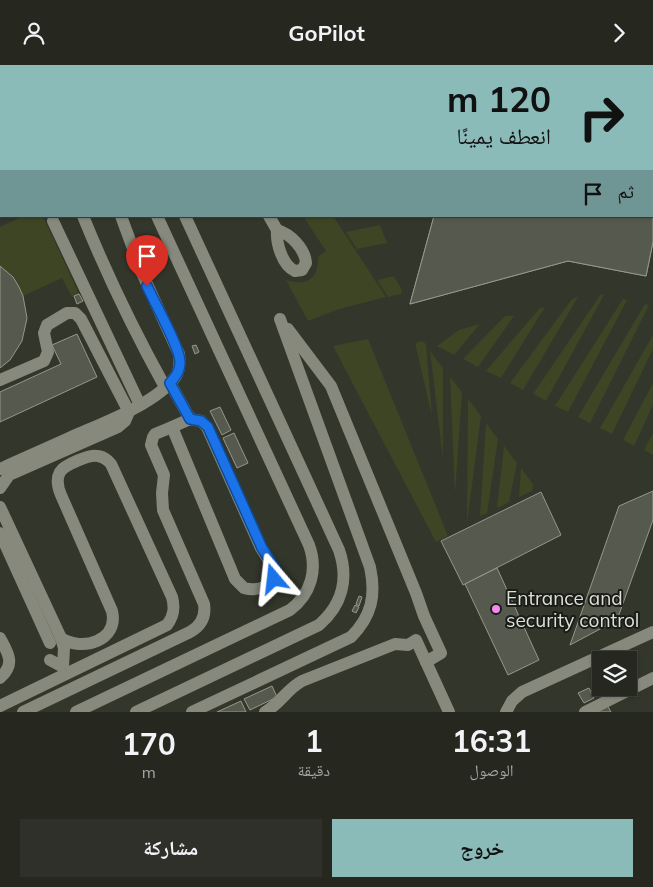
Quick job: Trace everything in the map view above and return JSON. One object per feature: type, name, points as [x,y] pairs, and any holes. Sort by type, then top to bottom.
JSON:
[{"type":"street","points":[[83,217],[128,319],[190,419]]},
{"type":"street","points":[[0,469],[135,408],[168,385],[177,375],[179,353],[142,273],[121,217]]},
{"type":"street","points":[[76,712],[290,610],[297,605],[308,590],[313,572],[312,554],[309,545],[158,217]]},
{"type":"street","points":[[136,712],[310,630],[334,610],[342,591],[344,580],[339,550],[185,217]]},
{"type":"street","points":[[270,217],[277,231]]},
{"type":"street","points":[[53,221],[135,408]]},
{"type":"street","points":[[0,380],[44,361],[48,352],[44,333],[47,325],[67,313],[75,313],[81,319],[135,408]]},
{"type":"street","points":[[192,712],[351,637],[360,627],[371,605],[374,584],[370,567],[280,319],[331,386],[424,616],[441,653],[426,662]]},
{"type":"street","points":[[0,488],[10,475],[122,424],[135,408]]},
{"type":"street","points":[[23,712],[190,632],[200,625],[204,614],[204,604],[163,510],[164,475],[151,445],[155,434],[190,419],[201,421],[208,427],[262,548],[276,570],[274,579],[266,587],[250,590],[240,585],[235,579],[172,427]]},
{"type":"street","points":[[0,706],[166,625],[173,614],[172,597],[111,464],[98,455],[87,457],[60,471],[58,489],[112,611],[113,622],[103,638],[84,645],[55,641]]},
{"type":"street","points":[[0,507],[55,641]]},
{"type":"street","points":[[0,533],[55,641],[64,648],[63,667],[50,660]]},
{"type":"street","points":[[506,712],[512,701],[522,692],[653,632]]},
{"type":"street","points":[[0,638],[10,657],[10,661],[7,671],[0,678]]},
{"type":"street","points":[[266,712],[277,705],[290,689],[302,681],[395,644],[408,645],[416,640],[449,712]]},
{"type":"street","points":[[585,712],[653,678]]},
{"type":"green space","points":[[21,217],[43,217],[79,294],[72,297],[62,278],[23,296],[13,277],[0,266],[0,227]]},
{"type":"green space","points":[[304,217],[334,217],[386,297],[339,309],[308,321],[286,280],[305,282],[310,279],[316,271],[318,257],[326,251]]},
{"type":"green space","points":[[380,225],[387,243],[357,249],[346,232]]},
{"type":"green space","points":[[394,276],[402,290],[401,294],[388,297],[377,280]]},
{"type":"green space","points":[[601,294],[604,295],[546,401],[533,394]]},
{"type":"green space","points":[[578,297],[523,390],[510,383],[572,299]]},
{"type":"green space","points":[[623,299],[627,300],[568,412],[555,406]]},
{"type":"green space","points":[[645,304],[649,305],[590,423],[578,417]]},
{"type":"green space","points":[[545,307],[501,378],[486,371],[540,308]]},
{"type":"green space","points":[[505,316],[514,316],[478,367],[463,359]]},
{"type":"green space","points":[[480,324],[454,355],[437,346],[459,330]]},
{"type":"green space","points":[[653,335],[653,349],[612,434],[600,428]]},
{"type":"green space","points":[[368,339],[448,536],[436,542],[333,346]]},
{"type":"green space","points":[[422,341],[426,344],[432,416],[415,343]]},
{"type":"green space","points":[[430,351],[443,368],[443,459]]},
{"type":"green space","points":[[450,377],[462,392],[455,494]]},
{"type":"green space","points":[[653,383],[653,405],[634,446],[623,440]]},
{"type":"green space","points":[[468,399],[481,416],[467,523]]},
{"type":"green space","points":[[486,423],[498,439],[487,513],[480,516]]},
{"type":"green space","points":[[653,433],[653,455],[644,450]]},
{"type":"green space","points":[[504,446],[517,463],[509,502],[497,508]]},
{"type":"green space","points":[[521,468],[533,484],[532,491],[519,497]]},
{"type":"building","points":[[434,217],[653,217],[653,242],[646,276],[568,261],[410,304]]},
{"type":"building","points":[[434,217],[653,217],[653,242],[646,276],[568,261],[410,304]]},
{"type":"building","points":[[0,266],[13,277],[19,287],[23,296],[27,318],[22,341],[10,360],[0,368]]},
{"type":"building","points":[[79,294],[83,301],[77,304],[74,296]]},
{"type":"building","points":[[77,334],[97,377],[0,422],[0,392],[61,364],[52,345]]},
{"type":"building","points":[[196,345],[199,352],[195,354],[192,346]]},
{"type":"building","points":[[220,407],[231,430],[222,435],[210,411]]},
{"type":"building","points":[[234,433],[248,463],[237,468],[223,438]]},
{"type":"building","points":[[653,491],[653,520],[617,620],[570,645],[619,506]]},
{"type":"building","points":[[541,492],[561,535],[463,585],[441,541]]},
{"type":"building","name":"Entrance and security control","points":[[497,568],[539,660],[508,675],[465,584]]},
{"type":"building","points":[[359,596],[362,597],[359,606],[356,604]]},
{"type":"building","points":[[355,605],[359,607],[356,613],[352,611]]},
{"type":"building","points":[[272,686],[277,697],[250,710],[244,699]]},
{"type":"building","points":[[589,688],[594,698],[584,703],[578,693]]},
{"type":"building","points":[[241,701],[246,712],[217,712]]},
{"type":"building","points":[[607,705],[611,712],[593,712]]},
{"type":"place","name":"Entrance and security control","points":[[496,609]]},
{"type":"route","points":[[147,286],[179,353],[180,361],[177,375],[170,383],[190,419],[201,421],[208,427],[262,548],[276,570],[274,579]]}]
